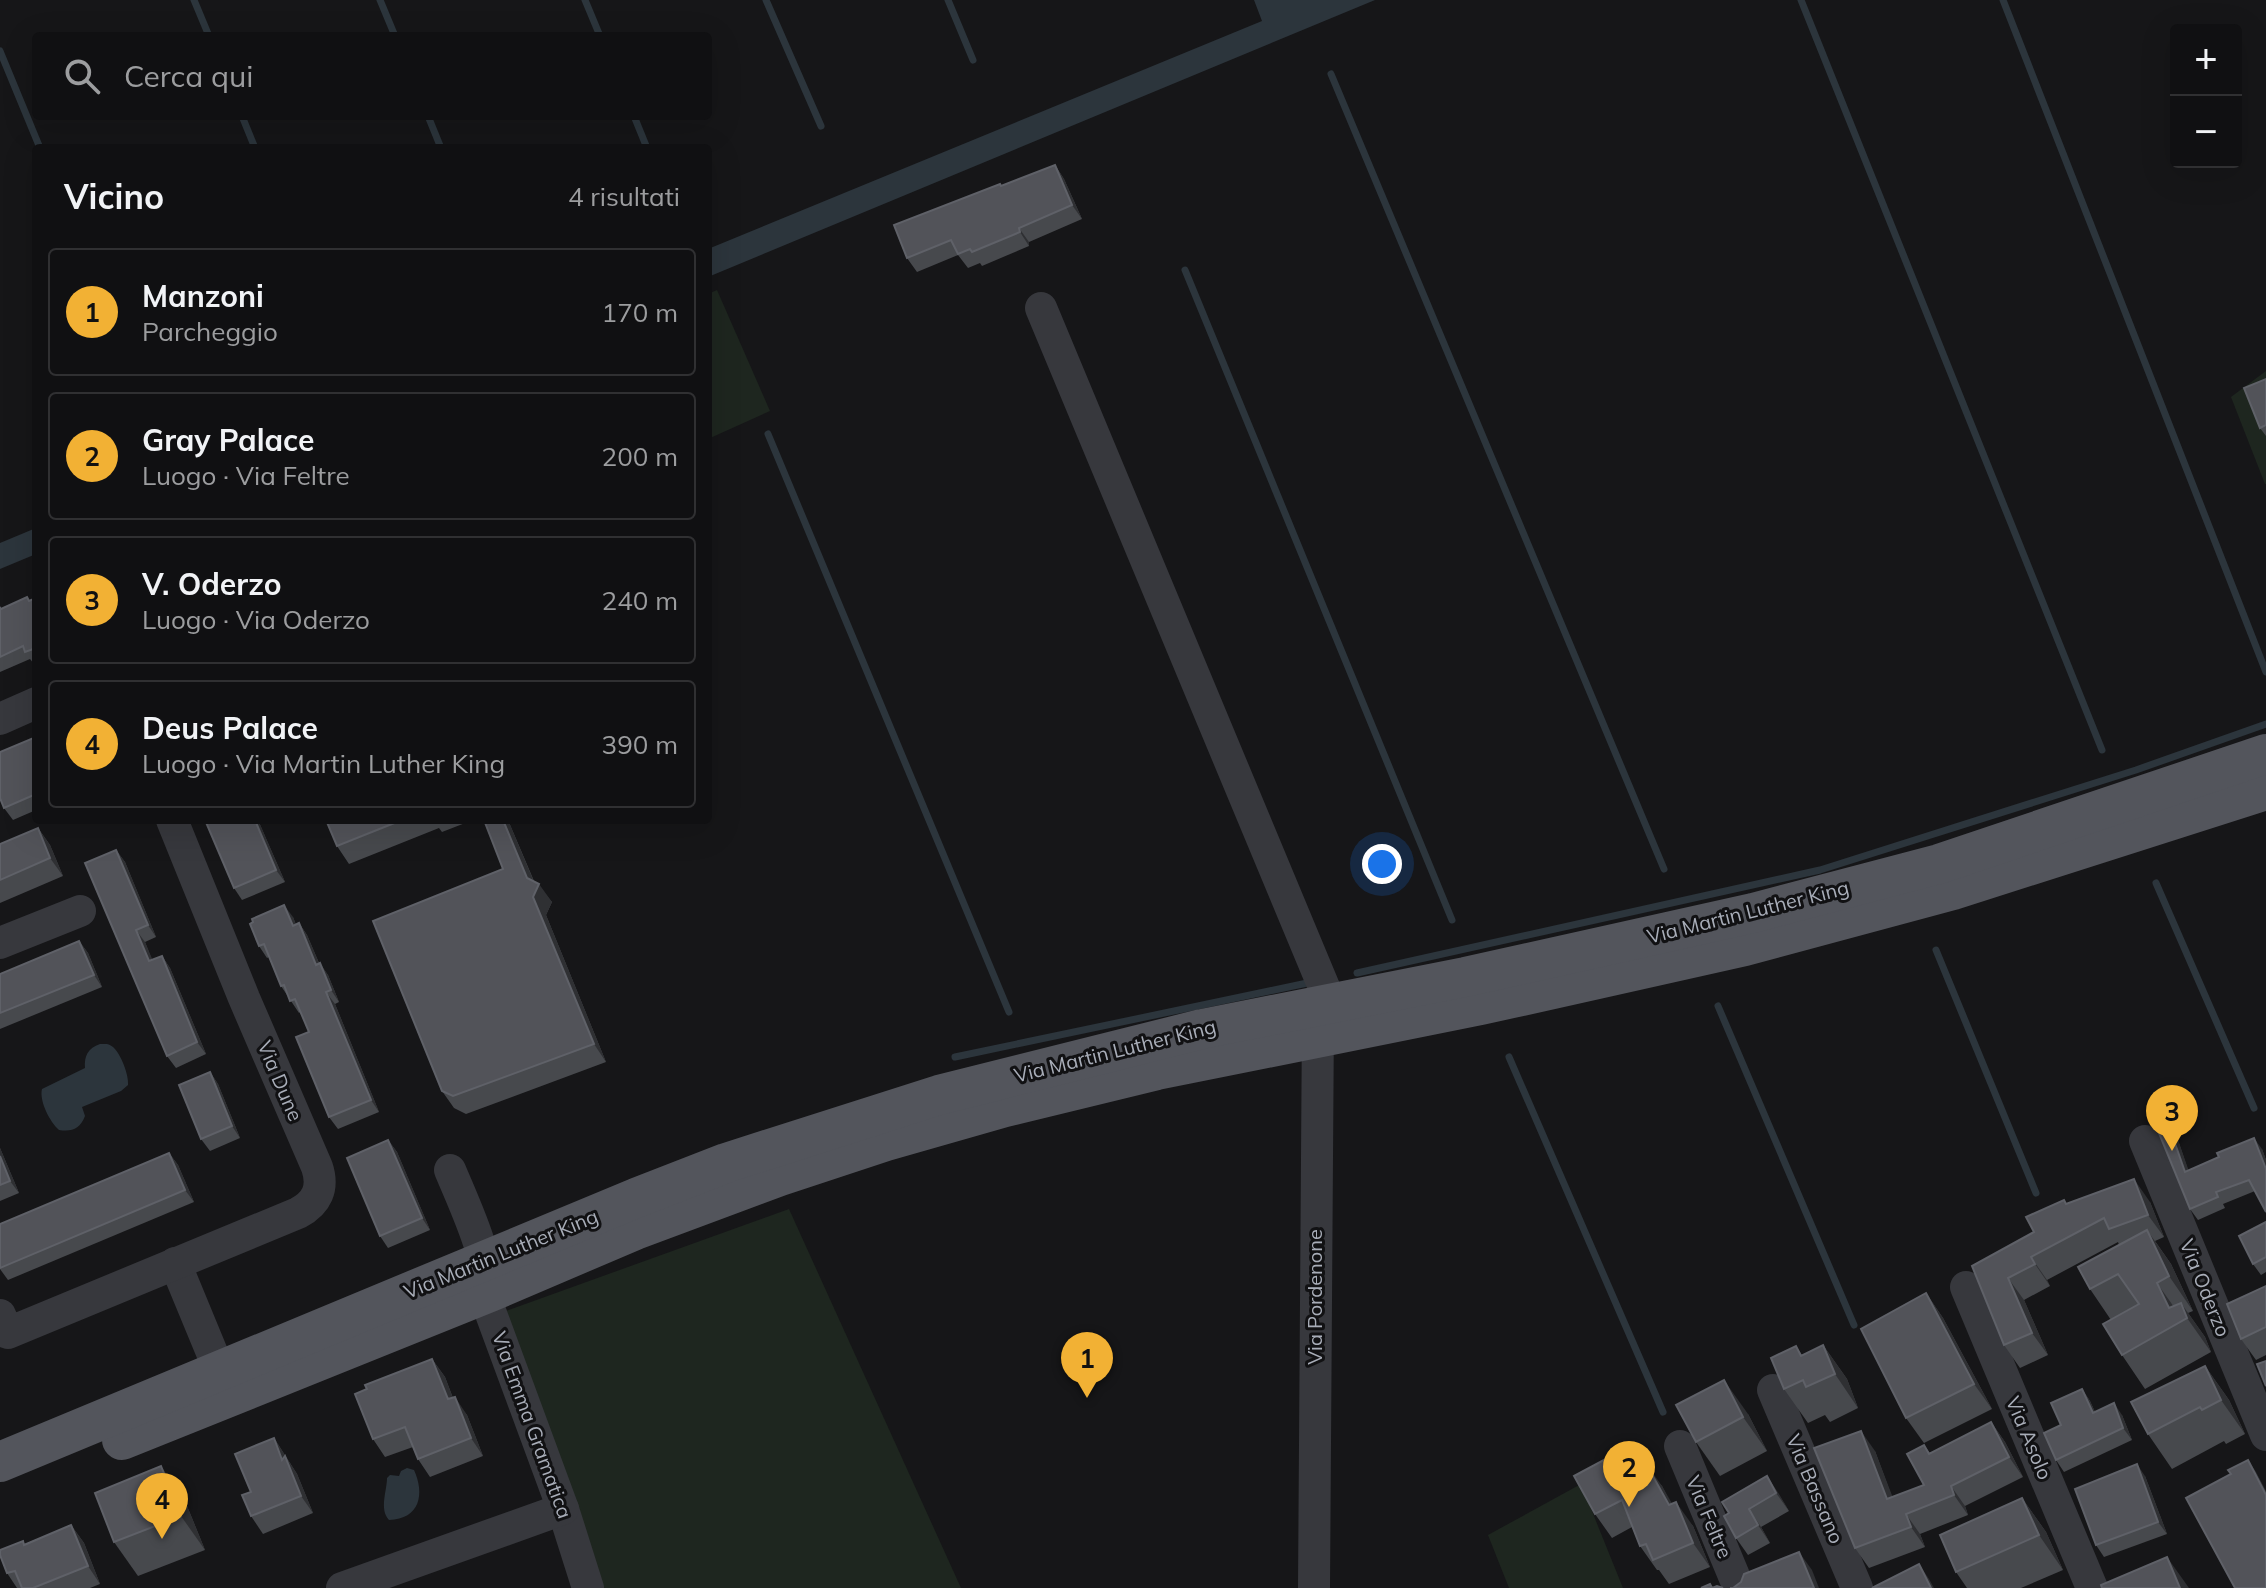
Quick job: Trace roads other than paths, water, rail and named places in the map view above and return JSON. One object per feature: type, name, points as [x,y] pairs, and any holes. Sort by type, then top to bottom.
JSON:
[{"type":"main road","name":"Via Martin Luther King","points":[[0,1462],[354,1315],[635,1230],[780,1176],[886,1141],[1098,1084],[1322,1016],[1496,971],[1753,913],[1939,864],[2266,754]]},
{"type":"main road","name":"Via Martin Luther King","points":[[1322,1016],[1481,1005],[1745,946],[1953,890],[2266,790]]},
{"type":"main road","name":"Via Martin Luther King","points":[[0,1490],[487,1276]]},
{"type":"street","points":[[1041,308],[1322,1016]]},
{"type":"street","points":[[0,719],[32,705]]},
{"type":"street","name":"Via Dune","points":[[0,1315],[8,1333],[309,1207],[320,1188],[320,1177],[174,824]]},
{"type":"street","points":[[0,943],[80,911]]},
{"type":"street","name":"Via Pordenone","points":[[1314,1588],[1322,1016]]},
{"type":"street","name":"Via Oderzo","points":[[2145,1141],[2266,1435]]},
{"type":"street","name":"Via Emma Gramatica","points":[[450,1170],[481,1242],[490,1311],[563,1509],[588,1588]]},
{"type":"street","points":[[175,1263],[213,1355]]},
{"type":"street","name":"Via Asolo","points":[[1966,1287],[2092,1588]]},
{"type":"street","points":[[72,1431],[128,1395],[213,1355],[284,1327],[354,1315]]},
{"type":"street","name":"Via Bassano","points":[[1773,1390],[1857,1588]]},
{"type":"street","name":"Via Feltre","points":[[1680,1446],[1739,1588]]},
{"type":"street","points":[[342,1588],[563,1509]]},
{"type":"waterway","points":[[194,0],[207,32]]},
{"type":"waterway","points":[[380,0],[393,32]]},
{"type":"waterway","points":[[585,0],[598,32]]},
{"type":"waterway","points":[[766,0],[821,126]]},
{"type":"waterway","points":[[948,0],[973,60]]},
{"type":"waterway","points":[[1801,0],[2102,750]]},
{"type":"waterway","points":[[2003,0],[2266,672]]},
{"type":"waterway","points":[[0,51],[38,144]]},
{"type":"waterway","points":[[1331,74],[1664,869]]},
{"type":"waterway","points":[[244,120],[253,144]]},
{"type":"waterway","points":[[430,120],[439,144]]},
{"type":"waterway","points":[[636,120],[645,144]]},
{"type":"waterway","points":[[1185,270],[1452,920]]},
{"type":"waterway","points":[[768,434],[1009,1012]]},
{"type":"waterway","points":[[1357,973],[1820,870],[2136,770],[2266,724]]},
{"type":"waterway","points":[[2156,883],[2254,1108]]},
{"type":"waterway","points":[[1936,950],[2036,1193]]},
{"type":"waterway","points":[[955,1057],[1312,982]]},
{"type":"waterway","points":[[1718,1006],[1854,1325]]},
{"type":"waterway","points":[[1509,1057],[1663,1412]]},
{"type":"place","name":"V. Oderzo","points":[[2172,1151]]},
{"type":"place","name":"Manzoni","points":[[1087,1398]]},
{"type":"place","name":"Gray Palace","points":[[1629,1507]]},
{"type":"place","name":"Deus Palace","points":[[162,1539]]}]
